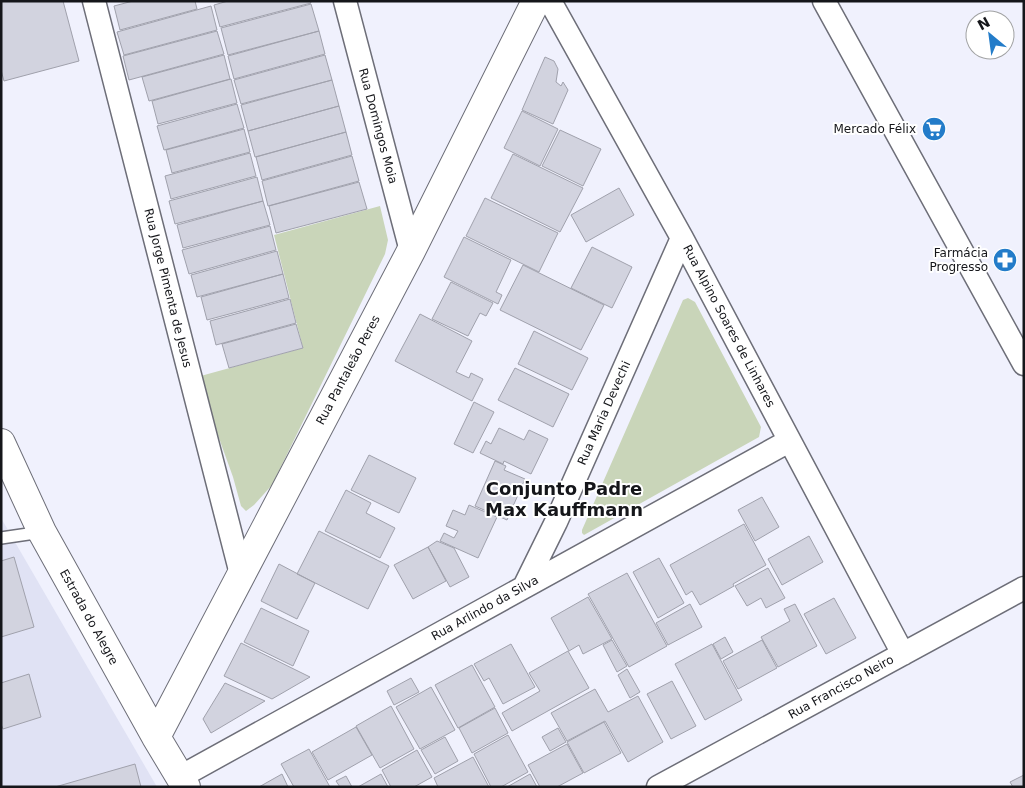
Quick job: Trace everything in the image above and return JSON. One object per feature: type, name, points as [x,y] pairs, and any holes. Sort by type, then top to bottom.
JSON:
[{"type":"street","name":"Rua Jorge Pimenta de Jesus","points":[[94,1],[241,574]]},
{"type":"street","name":"Rua Domingos Moia","points":[[345,1],[411,251]]},
{"type":"street","name":"Rua Pantaleão Peres","points":[[156,736],[411,251],[536,1]]},
{"type":"street","name":"Rua Alpino Soares de Linhares","points":[[550,1],[682,238],[903,654]]},
{"type":"street","points":[[824,1],[1024,364]]},
{"type":"street","name":"Rua Maria Devechi","points":[[524,586],[556,522],[682,238]]},
{"type":"street","name":"Rua Arlindo da Silva","points":[[183,782],[524,586],[790,441]]},
{"type":"street","name":"Estrada do Alegre","points":[[1,443],[42,532],[183,782]]},
{"type":"street","name":"Rua Francisco Neiro","points":[[658,787],[1024,588]]},
{"type":"lane","points":[[1,538],[42,532]]},
{"type":"shaded area","points":[[1,518],[157,787],[1,787]]},
{"type":"green space","points":[[380,206],[388,240],[385,254],[272,485],[246,511],[241,506],[233,477],[197,377],[303,348],[274,235]]},
{"type":"green space","points":[[688,298],[695,302],[761,427],[759,437],[584,535],[582,530],[683,300]]},
{"type":"building","points":[[1,1],[63,1],[79,61],[4,81],[1,70]]},
{"type":"building","points":[[133,1],[195,1],[197,9],[120,30],[114,6]]},
{"type":"building","points":[[228,1],[310,1],[311,3],[220,27],[214,5]]},
{"type":"building","points":[[311,4],[319,31],[228,55],[221,28]]},
{"type":"building","points":[[211,6],[217,30],[124,55],[117,32]]},
{"type":"building","points":[[217,31],[224,54],[129,80],[123,56]]},
{"type":"building","points":[[319,31],[325,54],[234,79],[228,56]]},
{"type":"building","points":[[224,55],[230,79],[149,101],[142,77]]},
{"type":"building","points":[[325,55],[332,80],[241,104],[234,80]]},
{"type":"building","points":[[545,57],[554,61],[558,69],[556,82],[561,86],[563,82],[568,90],[553,124],[522,110]]},
{"type":"building","points":[[231,79],[237,103],[158,124],[152,101]]},
{"type":"building","points":[[332,80],[339,106],[248,131],[241,105]]},
{"type":"building","points":[[237,104],[244,128],[164,150],[157,126]]},
{"type":"building","points":[[339,106],[346,132],[255,157],[248,131]]},
{"type":"building","points":[[522,111],[558,129],[540,166],[504,148]]},
{"type":"building","points":[[244,129],[250,152],[172,173],[166,150]]},
{"type":"building","points":[[560,130],[601,149],[583,186],[542,166]]},
{"type":"building","points":[[346,132],[352,155],[262,180],[256,157]]},
{"type":"building","points":[[250,153],[256,176],[171,199],[165,176]]},
{"type":"building","points":[[513,154],[583,188],[560,232],[491,198]]},
{"type":"building","points":[[352,156],[359,181],[268,206],[262,181]]},
{"type":"building","points":[[257,177],[263,201],[175,224],[169,201]]},
{"type":"building","points":[[359,182],[367,209],[276,233],[269,206]]},
{"type":"building","points":[[619,188],[634,215],[586,242],[571,215]]},
{"type":"building","points":[[485,198],[558,233],[539,272],[466,236]]},
{"type":"building","points":[[263,201],[270,225],[183,248],[177,225]]},
{"type":"building","points":[[270,226],[276,250],[189,274],[182,250]]},
{"type":"building","points":[[464,237],[511,260],[496,292],[502,295],[498,304],[444,277]]},
{"type":"building","points":[[592,247],[632,267],[612,308],[571,288]]},
{"type":"building","points":[[277,251],[283,274],[197,297],[191,275]]},
{"type":"building","points":[[523,265],[604,305],[581,350],[500,310]]},
{"type":"building","points":[[283,274],[289,298],[207,320],[201,297]]},
{"type":"building","points":[[451,282],[493,303],[486,316],[480,313],[468,336],[432,319]]},
{"type":"building","points":[[290,299],[296,323],[216,345],[210,321]]},
{"type":"building","points":[[420,314],[472,341],[456,372],[469,378],[471,373],[483,379],[472,401],[395,361]]},
{"type":"building","points":[[296,324],[303,348],[229,368],[222,344]]},
{"type":"building","points":[[534,331],[588,358],[572,390],[518,364]]},
{"type":"building","points":[[515,368],[569,394],[553,427],[498,400]]},
{"type":"building","points":[[474,402],[494,412],[473,453],[454,444]]},
{"type":"building","points":[[499,428],[524,440],[529,430],[548,439],[531,474],[504,461],[503,464],[480,453],[486,441],[491,444]]},
{"type":"building","points":[[369,455],[416,478],[399,513],[351,490]]},
{"type":"building","points":[[495,461],[506,466],[504,470],[525,479],[507,520],[475,506]]},
{"type":"building","points":[[346,490],[371,503],[366,513],[395,528],[380,558],[325,531]]},
{"type":"building","points":[[762,497],[779,527],[755,541],[738,510]]},
{"type":"building","points":[[469,505],[497,517],[478,558],[440,541],[444,533],[454,538],[458,531],[446,526],[453,510],[465,515]]},
{"type":"building","points":[[744,524],[766,565],[700,605],[692,591],[686,595],[670,565]]},
{"type":"building","points":[[319,531],[389,566],[368,609],[297,574]]},
{"type":"building","points":[[809,536],[823,562],[782,585],[768,559]]},
{"type":"building","points":[[437,541],[454,548],[469,577],[450,587],[428,547]]},
{"type":"building","points":[[428,547],[446,581],[413,599],[394,565]]},
{"type":"building","points":[[14,557],[34,627],[1,637],[1,561]]},
{"type":"building","points":[[659,558],[684,603],[658,618],[633,572]]},
{"type":"building","points":[[279,564],[315,583],[297,619],[261,601]]},
{"type":"building","points":[[768,568],[785,598],[766,608],[761,598],[747,606],[735,586]]},
{"type":"building","points":[[627,573],[667,646],[629,667],[588,594]]},
{"type":"building","points":[[588,597],[612,639],[583,654],[579,645],[569,651],[551,618]]},
{"type":"building","points":[[834,598],[856,638],[826,654],[804,614]]},
{"type":"building","points":[[690,604],[702,627],[668,645],[656,623]]},
{"type":"building","points":[[795,604],[817,646],[778,667],[761,637],[790,621],[784,609]]},
{"type":"building","points":[[261,608],[309,631],[293,666],[244,642]]},
{"type":"building","points":[[725,637],[733,652],[721,659],[713,644]]},
{"type":"building","points":[[612,640],[627,666],[617,672],[603,645]]},
{"type":"building","points":[[762,640],[777,668],[738,689],[723,661]]},
{"type":"building","points":[[241,643],[310,677],[272,699],[224,676]]},
{"type":"building","points":[[511,644],[535,687],[503,704],[489,678],[484,681],[474,664]]},
{"type":"building","points":[[712,644],[742,700],[705,720],[675,664]]},
{"type":"building","points":[[568,651],[589,688],[512,731],[502,713],[540,691],[529,673]]},
{"type":"building","points":[[472,665],[495,707],[458,728],[435,685]]},
{"type":"building","points":[[627,669],[640,692],[630,698],[618,675]]},
{"type":"building","points":[[29,674],[41,717],[3,729],[1,724],[1,683]]},
{"type":"building","points":[[411,678],[419,692],[394,705],[387,691]]},
{"type":"building","points":[[672,681],[696,726],[671,739],[647,694]]},
{"type":"building","points":[[225,683],[265,701],[211,733],[203,719]]},
{"type":"building","points":[[431,687],[455,730],[420,749],[396,707]]},
{"type":"building","points":[[595,689],[608,712],[638,696],[663,742],[628,762],[605,721],[567,741],[551,713]]},
{"type":"building","points":[[391,706],[414,749],[380,768],[356,726]]},
{"type":"building","points":[[495,708],[508,733],[472,753],[459,728]]},
{"type":"building","points":[[604,722],[621,753],[584,773],[567,742]]},
{"type":"building","points":[[356,727],[372,755],[328,780],[312,752]]},
{"type":"building","points":[[558,728],[566,742],[550,751],[542,737]]},
{"type":"building","points":[[508,735],[528,772],[501,787],[491,787],[474,754]]},
{"type":"building","points":[[445,737],[458,761],[435,774],[421,750]]},
{"type":"building","points":[[567,744],[583,773],[557,787],[540,787],[528,765]]},
{"type":"building","points":[[309,749],[330,787],[294,787],[281,764]]},
{"type":"building","points":[[417,750],[432,777],[414,787],[391,787],[382,770]]},
{"type":"building","points":[[473,757],[489,787],[438,787],[434,778]]},
{"type":"building","points":[[135,764],[141,787],[55,787]]},
{"type":"building","points":[[282,774],[288,787],[259,787],[266,783]]},
{"type":"building","points":[[381,774],[388,787],[358,787]]},
{"type":"building","points":[[530,774],[537,787],[507,787]]},
{"type":"building","points":[[1024,775],[1024,787],[1013,787],[1010,782]]},
{"type":"building","points":[[346,776],[352,787],[340,787],[336,781]]},
{"type":"place","name":"Mercado Félix","points":[[934,129]]},
{"type":"place","name":"Farmácia Progresso","points":[[1005,260]]},
{"type":"district","name":"Conjunto Padre Max Kauffmann","points":[[564,499]]}]
